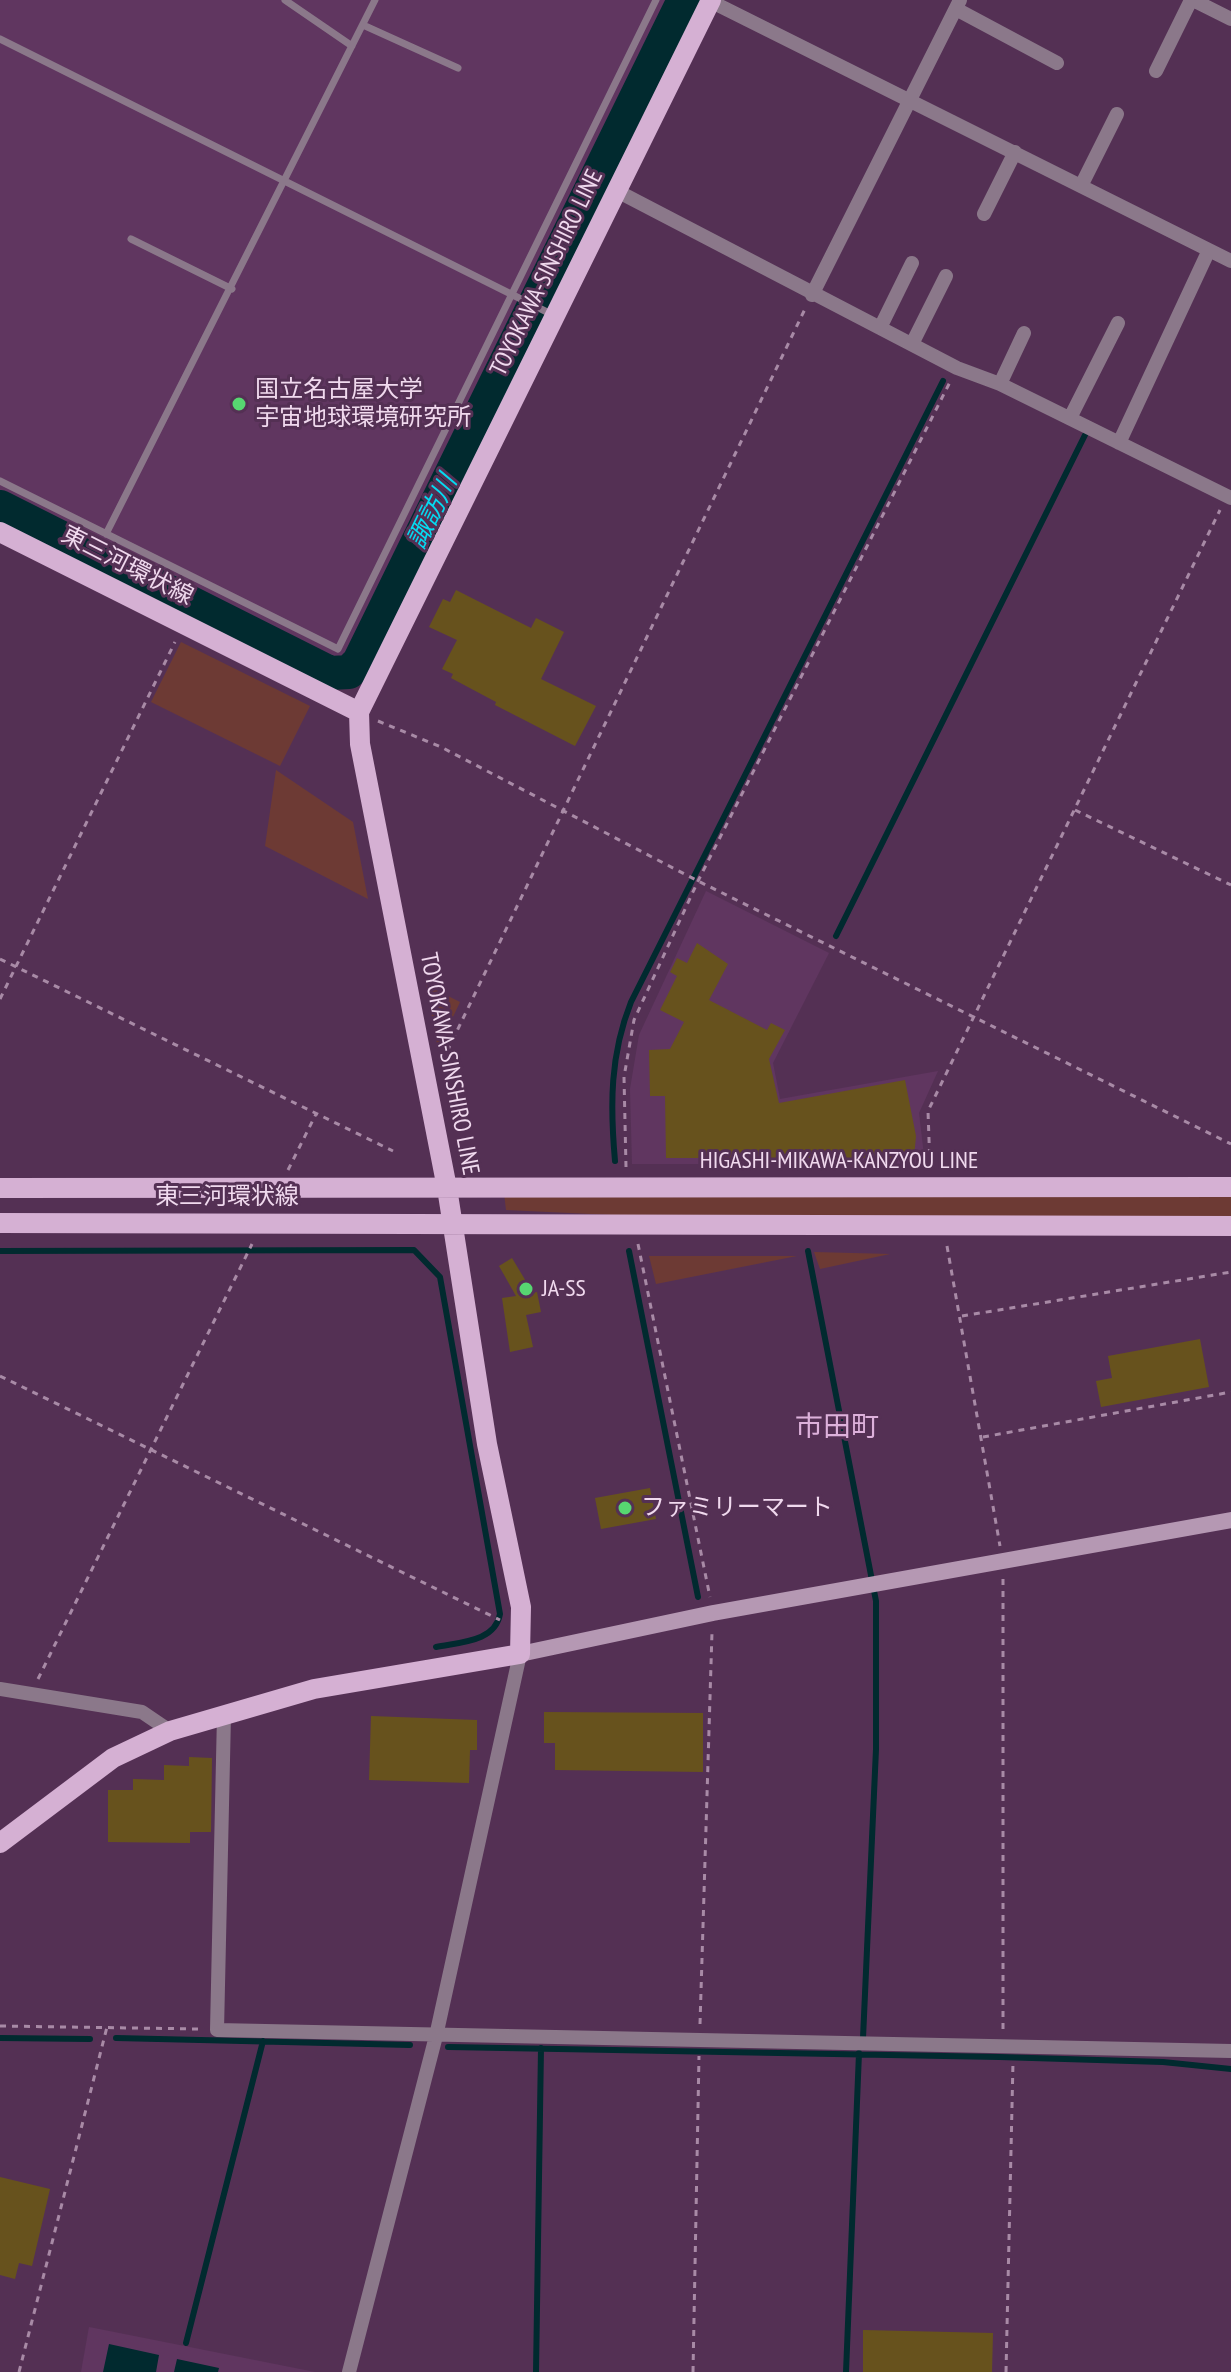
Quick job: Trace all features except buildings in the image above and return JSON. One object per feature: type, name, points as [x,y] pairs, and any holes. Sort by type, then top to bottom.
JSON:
[{"type":"main road","name":"TOYOKAWA-SINSHIRO LINE","points":[[520,1654],[521,1607],[487,1444],[447,1188],[360,744],[359,712],[550,313],[617,191],[711,0]]},
{"type":"main road","name":"東三河環状線","points":[[0,532],[359,712]]},
{"type":"main road","name":"HIGASHI-MIKAWA-KANZYOU LINE","points":[[447,1188],[1231,1187]]},
{"type":"main road","name":"東三河環状線","points":[[0,1188],[447,1188]]},
{"type":"main road","name":"東三河環状線","points":[[0,1223],[454,1226]]},
{"type":"main road","points":[[454,1226],[1231,1226]]},
{"type":"main road","points":[[0,1843],[113,1758],[170,1731],[314,1689],[520,1654]]},
{"type":"street","points":[[711,0],[1231,261]]},
{"type":"street","points":[[1156,71],[1192,0],[1231,19]]},
{"type":"street","points":[[812,295],[958,4],[1057,63]]},
{"type":"street","points":[[1081,186],[1117,114]]},
{"type":"street","points":[[984,214],[1015,152]]},
{"type":"street","points":[[617,191],[957,368],[1000,384],[1229,493]]},
{"type":"street","points":[[1119,443],[1209,250]]},
{"type":"street","points":[[880,328],[912,263]]},
{"type":"street","points":[[912,344],[946,276]]},
{"type":"street","points":[[1070,418],[1118,323]]},
{"type":"street","points":[[1000,384],[1024,333]]},
{"type":"street","points":[[349,2372],[436,2036],[520,1654],[713,1613],[1231,1520]]},
{"type":"street","points":[[0,1689],[142,1712],[170,1731]]},
{"type":"street","points":[[224,1715],[217,2030],[1231,2051]]},
{"type":"lane","points":[[285,0],[352,46]]},
{"type":"lane","points":[[106,534],[375,0]]},
{"type":"lane","points":[[0,481],[338,649],[656,0]]},
{"type":"lane","points":[[363,25],[458,68]]},
{"type":"lane","points":[[0,39],[550,313]]},
{"type":"lane","points":[[131,239],[232,289]]},
{"type":"path","points":[[425,1081],[444,1060],[812,295]]},
{"type":"path","points":[[628,1187],[624,1077],[634,1020],[698,881],[957,368]]},
{"type":"path","points":[[933,1187],[926,1125],[928,1111],[1229,493]]},
{"type":"path","points":[[0,999],[184,624]]},
{"type":"path","points":[[359,712],[441,747],[698,881],[1231,1144]]},
{"type":"path","points":[[1075,810],[1231,885]]},
{"type":"path","points":[[0,959],[393,1151]]},
{"type":"path","points":[[280,1188],[316,1114]]},
{"type":"path","points":[[31,1693],[262,1223]]},
{"type":"path","points":[[634,1226],[713,1613],[693,2372]]},
{"type":"path","points":[[943,1227],[962,1316],[1003,1563],[1008,2046],[1006,2372]]},
{"type":"path","points":[[962,1316],[1231,1272]]},
{"type":"path","points":[[0,1376],[521,1630]]},
{"type":"path","points":[[982,1437],[1231,1392]]},
{"type":"path","points":[[0,2026],[217,2030]]},
{"type":"path","points":[[19,2372],[107,2027]]},
{"type":"shaded area","name":"国立名古屋大学 宇宙地球環境研究所","points":[[0,0],[676,0],[350,664],[345,668],[328,667],[0,505]]},
{"type":"shaded area","points":[[181,642],[310,706],[280,766],[151,702]]},
{"type":"shaded area","points":[[276,770],[353,822],[368,899],[265,846]]},
{"type":"shaded area","points":[[706,891],[829,953],[773,1063],[780,1099],[938,1071],[919,1113],[925,1164],[632,1164],[630,1089],[639,1035]]},
{"type":"shaded area","points":[[426,985],[460,1002],[438,1049]]},
{"type":"shaded area","points":[[504,1193],[1231,1195],[1231,1218],[718,1220],[506,1210]]},
{"type":"shaded area","points":[[814,1252],[890,1254],[820,1269]]},
{"type":"shaded area","points":[[649,1256],[797,1256],[656,1284]]},
{"type":"shaded area","points":[[89,2327],[315,2372],[81,2372]]},
{"type":"shaded area","points":[[109,2344],[159,2355],[156,2372],[103,2372]]},
{"type":"shaded area","points":[[177,2359],[219,2368],[218,2372],[174,2372]]},
{"type":"waterway","name":"諏訪川","points":[[0,507],[330,673],[349,672],[359,662],[684,0]]},
{"type":"waterway","points":[[615,1161],[613,1080],[619,1041],[631,1002],[943,381]]},
{"type":"waterway","points":[[836,936],[1085,435]]},
{"type":"waterway","points":[[0,1251],[414,1250],[440,1277],[500,1614],[497,1623],[484,1635],[436,1647]]},
{"type":"waterway","points":[[629,1251],[698,1597]]},
{"type":"waterway","points":[[808,1251],[876,1601],[876,1749],[863,2038]]},
{"type":"waterway","points":[[0,2038],[90,2039]]},
{"type":"waterway","points":[[116,2038],[410,2045]]},
{"type":"waterway","points":[[186,2343],[263,2041]]},
{"type":"waterway","points":[[448,2047],[999,2057],[1163,2062],[1231,2069]]},
{"type":"waterway","points":[[536,2372],[541,2048]]},
{"type":"waterway","points":[[846,2372],[859,2053]]},
{"type":"place","name":"国立名古屋大学 宇宙地球環境研究所","points":[[239,404]]},
{"type":"place","name":"JA-SS","points":[[526,1289]]},
{"type":"place","name":"ファミリーマート","points":[[625,1508]]},
{"type":"district","name":"市田町","points":[[837,1428]]}]
